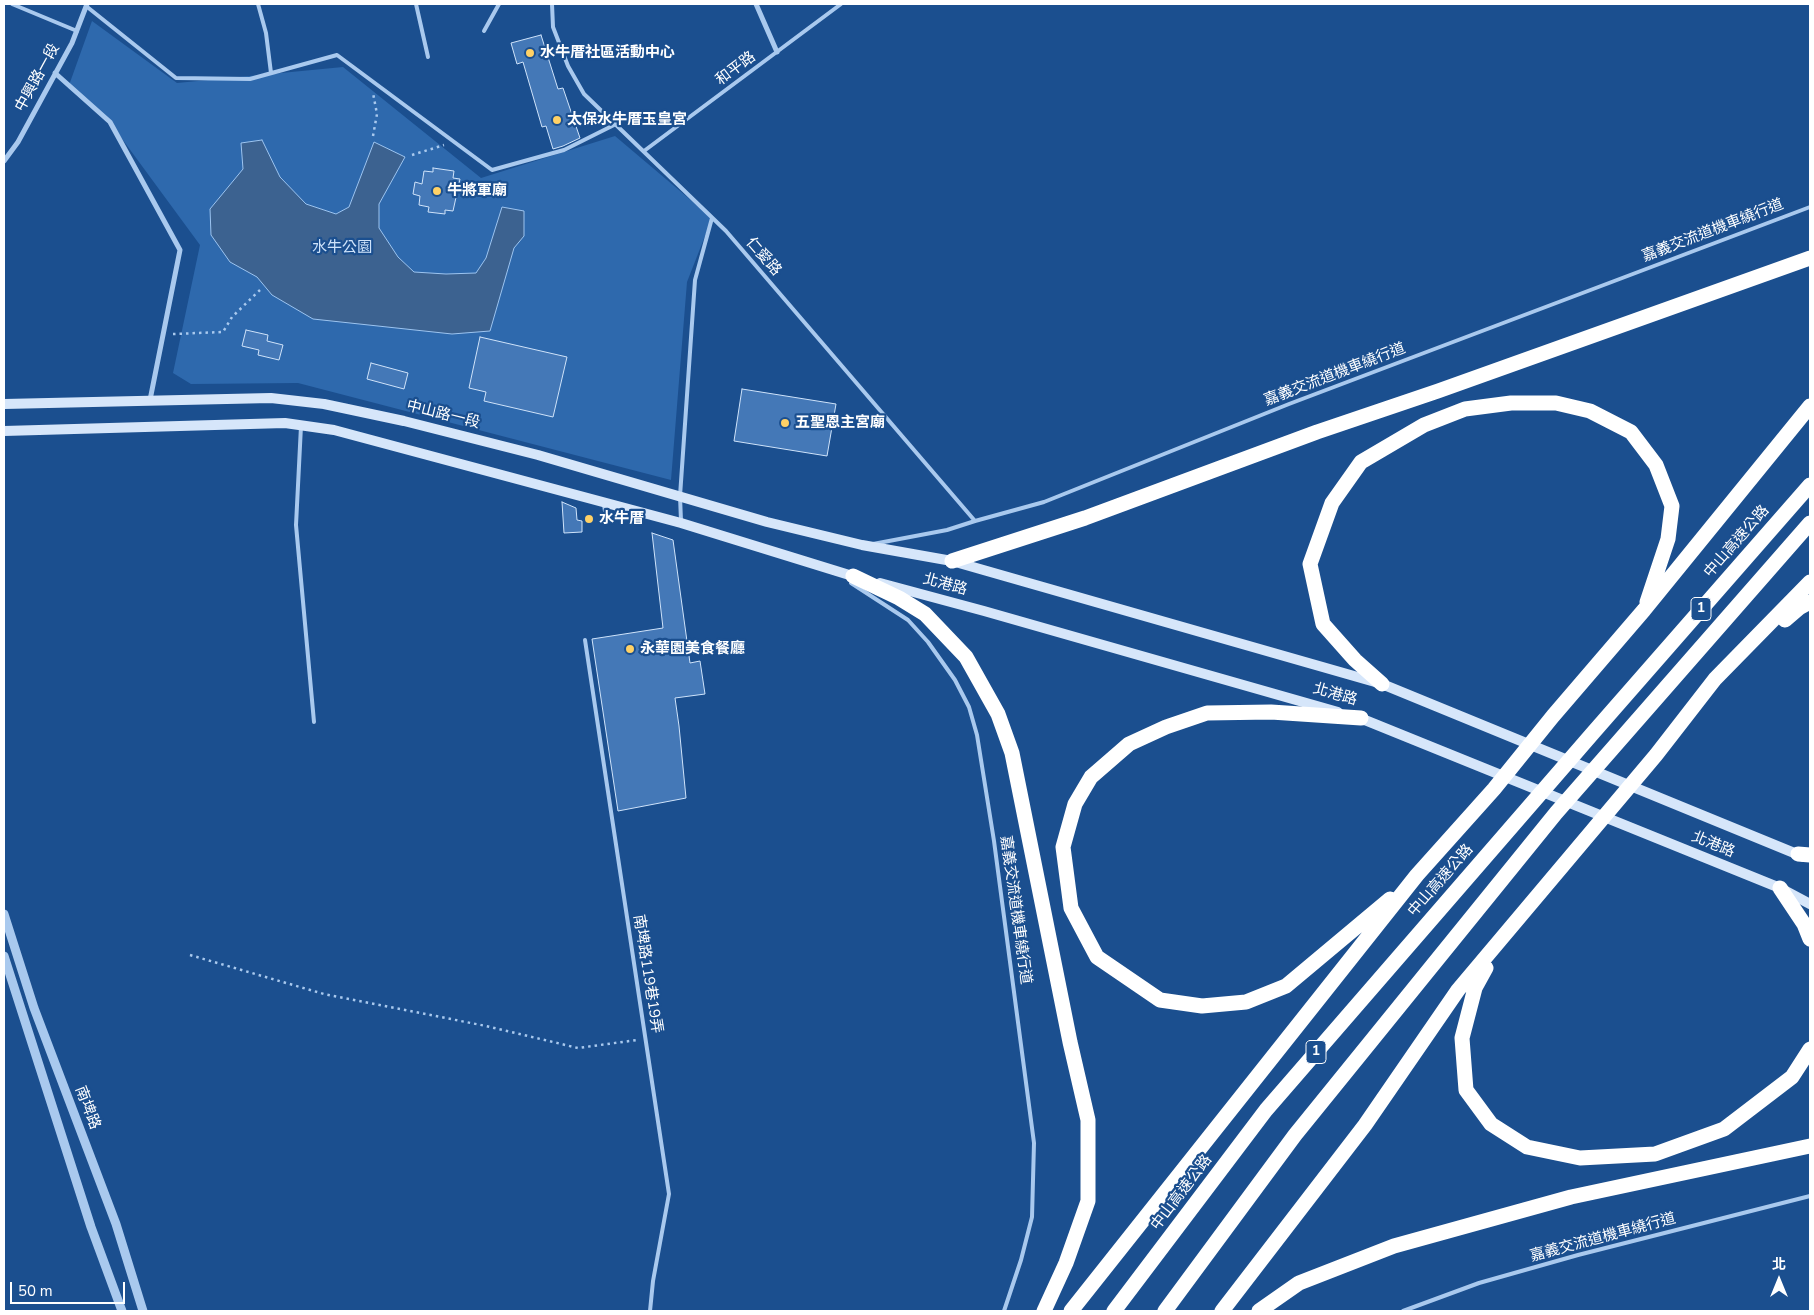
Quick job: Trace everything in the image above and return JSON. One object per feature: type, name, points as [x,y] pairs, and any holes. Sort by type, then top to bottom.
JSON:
[{"type":"highway","points":[[952,562],[1085,518],[1317,432],[1438,391],[1810,258]]},
{"type":"highway","points":[[1382,684],[1355,660],[1323,624],[1310,564],[1332,503],[1361,462],[1424,425],[1465,409],[1511,403],[1556,403],[1590,411],[1631,432],[1656,465],[1672,506],[1668,539],[1644,610]]},
{"type":"highway","points":[[1071,1311],[1418,875],[1494,789],[1553,716],[1644,610],[1810,406]]},
{"type":"highway","name":"中山高速公路","points":[[1114,1311],[1266,1110],[1810,485]]},
{"type":"highway","name":"1","points":[[1165,1311],[1296,1135],[1556,813],[1810,523]]},
{"type":"highway","points":[[853,576],[899,598],[924,614],[966,657],[998,714],[1012,753],[1070,1042],[1088,1120],[1088,1201],[1066,1263],[1044,1311]]},
{"type":"highway","points":[[1222,1311],[1364,1125],[1458,990],[1656,756],[1715,680],[1810,582]]},
{"type":"highway","points":[[1715,680],[1799,608],[1810,602]]},
{"type":"highway","points":[[1361,718],[1271,712],[1207,713],[1166,727],[1129,744],[1091,777],[1075,804],[1063,847],[1071,908],[1097,956],[1160,1000],[1202,1006],[1246,1002],[1286,986],[1418,875]]},
{"type":"highway","points":[[1780,888],[1804,924],[1810,939]]},
{"type":"highway","points":[[1510,927],[1475,988],[1462,1038],[1466,1090],[1492,1124],[1527,1147],[1580,1158],[1655,1154],[1724,1129],[1792,1077],[1810,1049]]},
{"type":"highway","points":[[1259,1311],[1298,1283],[1394,1246],[1571,1197],[1810,1146]]},
{"type":"main road","name":"中山路一段","points":[[4,404],[271,398],[324,404],[404,420],[519,450],[766,522],[862,545]]},
{"type":"main road","points":[[4,431],[285,423],[334,430],[681,523],[832,570]]},
{"type":"main road","name":"北港路","points":[[862,545],[952,562],[1382,684],[1806,857]]},
{"type":"main road","name":"北港路","points":[[832,570],[1361,718],[1780,888],[1810,904]]},
{"type":"street","points":[[756,4],[777,52]]},
{"type":"street","name":"中興路一段","points":[[4,161],[18,142],[56,73],[77,31],[87,5]]},
{"type":"street","points":[[56,73],[110,122],[180,250],[150,401]]},
{"type":"street","name":"南埤路","points":[[4,914],[34,1008],[116,1224],[143,1311]]},
{"type":"street","name":"南埤路","points":[[4,956],[91,1228],[122,1311]]},
{"type":"lane","points":[[12,4],[77,31]]},
{"type":"lane","points":[[258,4],[266,33],[271,73]]},
{"type":"lane","points":[[416,4],[428,57]]},
{"type":"lane","points":[[484,31],[500,4]]},
{"type":"lane","name":"仁愛路","points":[[552,4],[553,27],[568,66],[584,94],[726,231],[975,521]]},
{"type":"lane","name":"和平路","points":[[644,151],[841,4]]},
{"type":"lane","points":[[87,5],[176,78],[250,78],[337,55],[492,170],[564,150],[616,124]]},
{"type":"lane","name":"嘉義交流道機車繞行道","points":[[862,545],[947,530],[1044,502],[1289,404],[1810,207]]},
{"type":"lane","points":[[681,523],[680,496],[695,280],[712,218]]},
{"type":"lane","points":[[301,426],[296,525],[314,722]]},
{"type":"lane","points":[[604,503],[606,519]]},
{"type":"lane","name":"嘉義交流道機車繞行道","points":[[832,570],[908,620],[928,642],[955,680],[969,707],[977,734],[995,850],[1034,1143],[1032,1217],[1021,1260],[1004,1311]]},
{"type":"lane","name":"南埤路119巷19弄","points":[[585,640],[668,1194],[653,1281],[650,1311]]},
{"type":"lane","name":"嘉義交流道機車繞行道","points":[[1403,1311],[1479,1283],[1578,1255],[1810,1196]]},
{"type":"path","points":[[370,80],[377,114],[373,136]]},
{"type":"path","points":[[412,156],[453,142]]},
{"type":"path","points":[[164,332],[170,334],[223,332],[232,317],[260,290]]},
{"type":"path","points":[[190,955],[324,994],[486,1026],[578,1048],[645,1039]]},
{"type":"green space","name":"水牛公園","points":[[92,21],[177,83],[343,67],[481,178],[615,136],[712,218],[687,282],[671,480],[298,383],[191,384],[173,373],[200,245],[106,117],[68,88]]},
{"type":"shaded area","points":[[262,140],[280,177],[306,204],[336,214],[349,207],[374,142],[405,157],[379,204],[379,228],[398,257],[414,272],[476,273],[486,258],[502,207],[524,211],[524,236],[514,248],[490,331],[452,334],[313,319],[272,295],[257,277],[230,262],[211,235],[210,209],[243,169],[241,143]]},
{"type":"building","points":[[541,35],[558,89],[563,88],[580,138],[553,149],[546,126],[542,127],[523,62],[517,64],[511,43]]},
{"type":"building","name":"牛將軍廟","points":[[433,168],[454,171],[453,178],[460,179],[453,211],[445,210],[445,214],[428,212],[429,207],[419,205],[420,196],[413,194],[415,182],[422,184],[424,171],[433,172]]},
{"type":"building","points":[[246,330],[268,335],[267,341],[283,345],[279,360],[258,355],[259,350],[242,346]]},
{"type":"building","points":[[480,337],[567,357],[553,417],[484,401],[486,392],[469,388]]},
{"type":"building","points":[[371,363],[408,373],[404,389],[367,379]]},
{"type":"building","name":"五聖恩主宮廟","points":[[742,389],[836,404],[827,456],[734,441]]},
{"type":"building","points":[[562,502],[576,508],[577,520],[582,521],[582,532],[564,533]]},
{"type":"building","points":[[652,533],[673,540],[690,663],[700,661],[705,694],[675,698],[686,798],[618,811],[592,639],[663,628]]},
{"type":"place","name":"水牛厝社區活動中心","points":[[530,53]]},
{"type":"place","name":"太保水牛厝玉皇宮","points":[[557,120]]},
{"type":"place","name":"牛將軍廟","points":[[437,191]]},
{"type":"place","name":"五聖恩主宮廟","points":[[785,423]]},
{"type":"place","name":"水牛厝","points":[[589,519]]},
{"type":"place","name":"永華園美食餐廳","points":[[630,649]]}]
